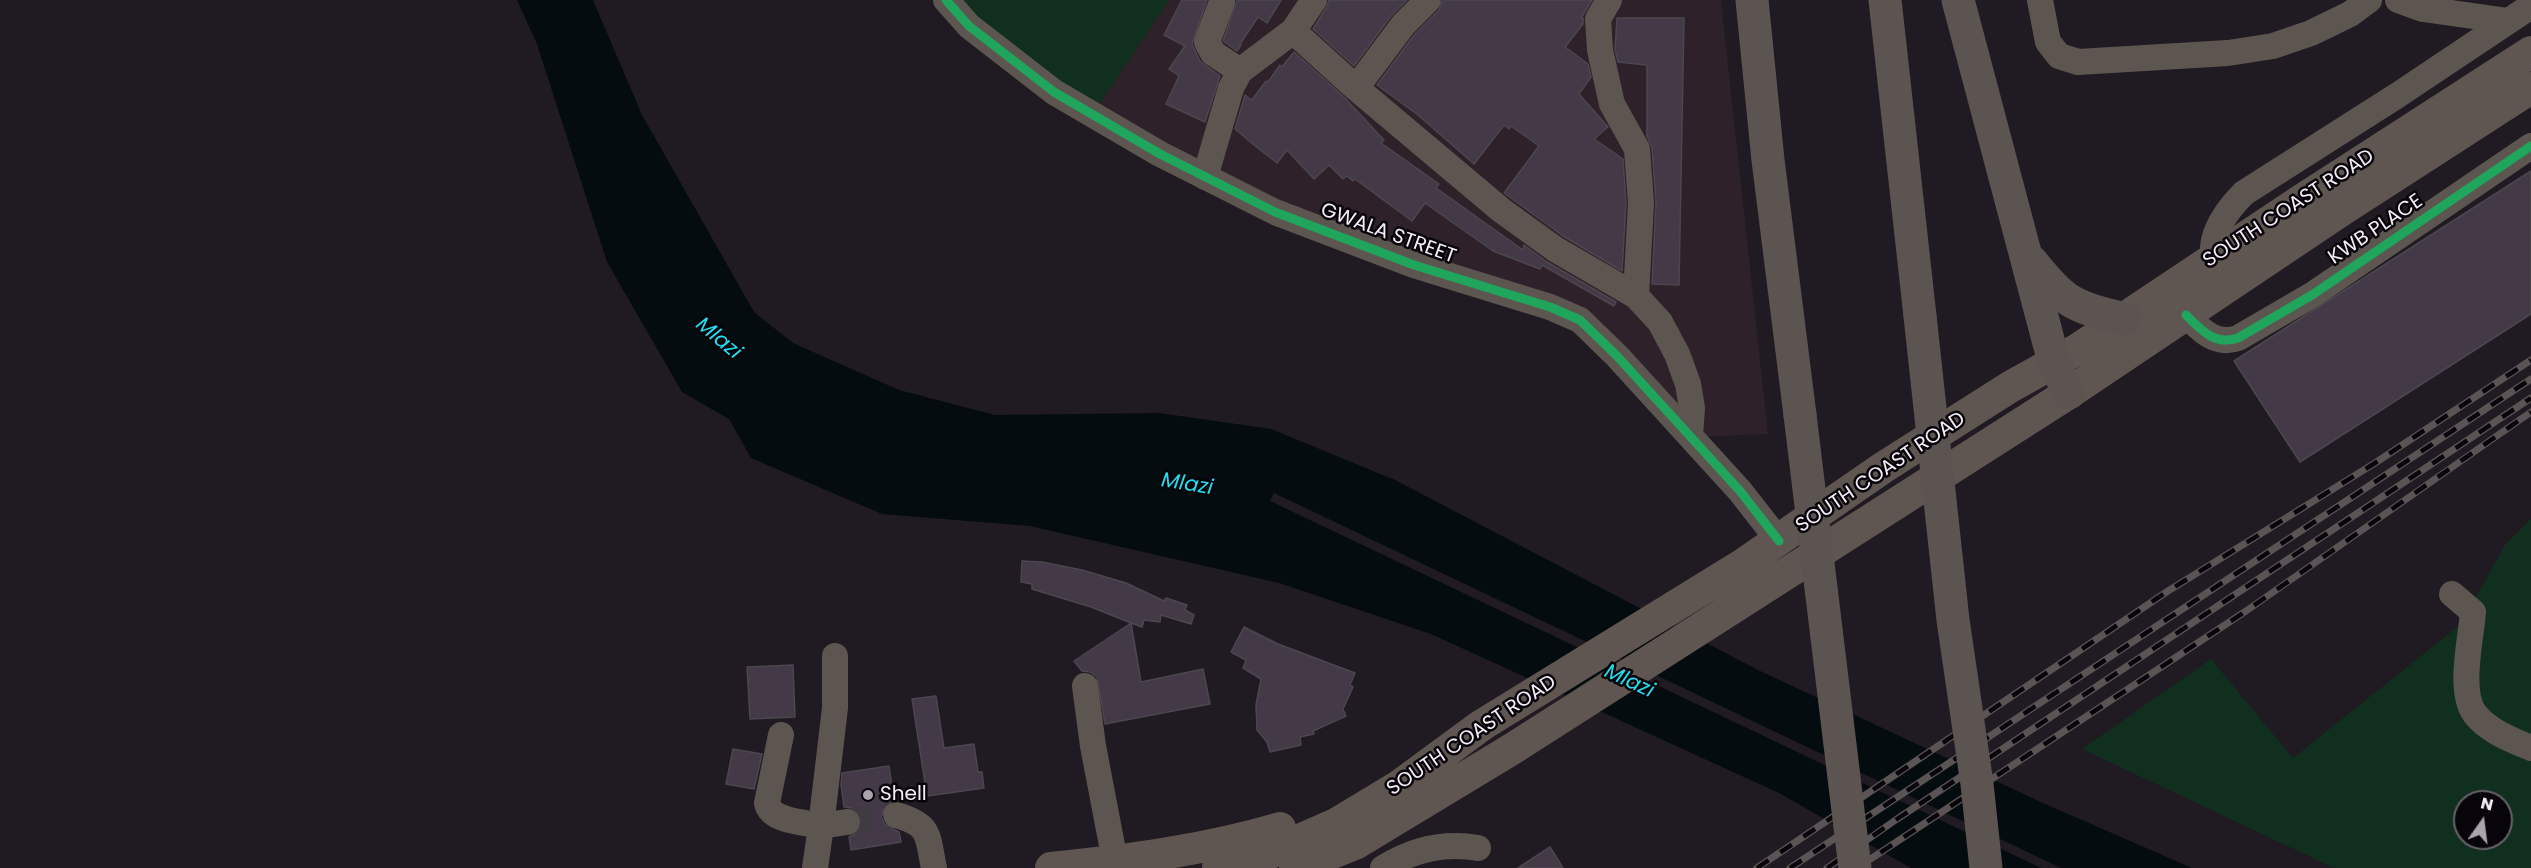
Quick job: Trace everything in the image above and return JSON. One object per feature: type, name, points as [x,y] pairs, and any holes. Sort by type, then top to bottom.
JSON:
[{"type":"highway","points":[[1752,0],[1768,160],[1855,868]]},
{"type":"highway","points":[[1885,0],[1953,620],[1977,784],[1986,868]]},
{"type":"highway","points":[[1958,0],[2054,362],[2069,393]]},
{"type":"highway","points":[[2026,255],[2056,292],[2070,302],[2089,310],[2125,318]]},
{"type":"main road","name":"SOUTH COAST ROAD","points":[[1218,868],[1270,853],[1336,824],[1399,786],[1449,747],[1482,725],[1745,563],[1884,467],[2125,318],[2531,52]]},
{"type":"main road","name":"SOUTH COAST ROAD","points":[[1295,868],[1355,844],[1512,749],[2069,393],[2531,88]]},
{"type":"main road","points":[[1051,868],[1205,848],[1322,816],[1423,759],[1449,747]]},
{"type":"main road","points":[[1309,868],[1355,844]]},
{"type":"street","name":"GWALA STREET","points":[[946,0],[969,26],[1054,92],[1160,154],[1205,177],[1275,212],[1404,261],[1550,307],[1580,320],[1617,356],[1740,491],[1779,541]]},
{"type":"street","points":[[1205,177],[1231,88],[1240,71],[1293,30],[1314,0]]},
{"type":"street","points":[[1356,88],[1403,25],[1428,0]]},
{"type":"street","points":[[1609,0],[1598,18],[1600,50],[1612,104],[1637,149],[1641,203],[1636,296]]},
{"type":"street","points":[[2040,0],[2048,42],[2059,56],[2078,62],[2228,53],[2273,46],[2311,33],[2350,14],[2369,0]]},
{"type":"street","points":[[2398,0],[2423,9],[2494,13],[2531,6]]},
{"type":"street","points":[[1222,2],[1207,42],[1214,53],[1240,71]]},
{"type":"street","points":[[2226,288],[2212,260],[2217,231],[2227,210],[2244,192],[2398,95],[2494,13]]},
{"type":"street","points":[[1293,30],[1356,88],[1501,210],[1555,249],[1636,296],[1660,322],[1677,354],[1688,384],[1692,408],[1690,436]]},
{"type":"street","name":"KWB PLACE","points":[[2186,315],[2211,337],[2230,341],[2238,338],[2312,295],[2531,146]]},
{"type":"street","points":[[2452,594],[2473,612],[2466,689],[2474,713],[2494,730],[2531,748]]},
{"type":"street","points":[[815,868],[835,708],[835,656]]},
{"type":"street","points":[[1085,686],[1093,746],[1115,861]]},
{"type":"street","points":[[781,735],[767,803],[768,810],[776,816],[821,826],[847,822]]},
{"type":"street","points":[[896,815],[918,822],[926,832],[934,868]]},
{"type":"street","points":[[1383,868],[1396,860],[1432,848],[1457,844],[1478,848]]},
{"type":"shaded area","points":[[1169,0],[1721,0],[1768,434],[1692,437],[1580,320],[1415,264],[1093,114]]},
{"type":"green space","points":[[947,0],[1169,0],[1093,114]]},
{"type":"green space","points":[[2531,519],[2531,868],[2334,868],[2082,749],[2211,659],[2293,758],[2461,624],[2505,545]]},
{"type":"water","name":"Mlazi","points":[[517,0],[593,0],[642,115],[754,312],[793,343],[899,390],[995,415],[1159,413],[1271,429],[1395,480],[1758,670],[2043,803],[2192,868],[2061,868],[1274,493],[1270,501],[2041,868],[1911,868],[1779,793],[1431,634],[1279,583],[1030,526],[882,514],[751,458],[729,419],[682,392],[607,262],[537,44]]},
{"type":"building","points":[[1182,0],[1207,0],[1192,44],[1200,61],[1220,76],[1205,122],[1166,104],[1179,76],[1169,69],[1185,46],[1164,35]]},
{"type":"building","points":[[1237,0],[1281,0],[1267,23],[1258,17],[1237,51],[1223,41]]},
{"type":"building","points":[[1329,0],[1407,0],[1391,16],[1354,66],[1313,29]]},
{"type":"building","points":[[1443,0],[1592,0],[1581,18],[1583,18],[1583,24],[1565,47],[1588,64],[1591,77],[1579,94],[1608,127],[1594,139],[1623,159],[1626,203],[1622,271],[1563,236],[1504,193],[1539,146],[1511,126],[1509,129],[1504,125],[1474,164],[1418,115],[1377,85],[1414,35],[1439,10]]},
{"type":"building","points":[[1617,18],[1684,18],[1679,285],[1652,284],[1656,202],[1652,148],[1647,136],[1647,65],[1618,62],[1615,49]]},
{"type":"building","points":[[1294,52],[1342,95],[1384,140],[1381,143],[1439,184],[1436,188],[1523,250],[1524,245],[1547,262],[1616,302],[1614,306],[1542,265],[1540,269],[1493,251],[1425,203],[1412,221],[1355,179],[1353,181],[1347,176],[1343,179],[1329,165],[1314,179],[1287,150],[1277,163],[1254,145],[1235,129],[1245,95],[1252,100],[1280,65],[1282,67]]},
{"type":"building","points":[[2531,171],[2531,314],[2300,462],[2234,361]]},
{"type":"building","points":[[1022,561],[1042,562],[1082,570],[1126,583],[1164,601],[1166,598],[1187,605],[1185,610],[1194,615],[1191,624],[1161,615],[1160,622],[1144,620],[1142,627],[1091,607],[1032,589],[1032,584],[1021,582]]},
{"type":"building","points":[[1131,623],[1141,682],[1203,669],[1210,704],[1105,724],[1097,677],[1090,672],[1082,671],[1074,661]]},
{"type":"building","points":[[1244,627],[1278,644],[1355,673],[1350,685],[1353,687],[1343,709],[1346,716],[1313,731],[1314,734],[1300,737],[1301,745],[1270,752],[1267,742],[1257,730],[1256,705],[1261,679],[1243,668],[1246,660],[1231,652]]},
{"type":"building","points":[[793,665],[795,717],[750,719],[747,667]]},
{"type":"building","points":[[936,696],[944,748],[974,744],[978,772],[982,772],[984,788],[927,796],[912,699]]},
{"type":"building","points":[[733,749],[762,754],[754,789],[726,784]]},
{"type":"building","name":"Shell","points":[[889,766],[894,800],[886,804],[881,817],[885,825],[899,832],[901,842],[851,850],[849,837],[857,833],[862,820],[858,812],[844,807],[842,773]]},
{"type":"building","points":[[1550,847],[1563,868],[1518,868]]},
{"type":"tunnel","points":[[847,822],[896,815]]},
{"type":"railway","points":[[1757,868],[2168,591],[2375,463],[2531,360]]},
{"type":"railway","points":[[1790,868],[2531,379]]},
{"type":"railway","points":[[1827,868],[1897,819],[2531,398]]},
{"type":"railway","points":[[1857,868],[2246,611],[2531,412]]},
{"type":"cycle path","points":[[946,0],[969,26],[1054,92],[1160,154],[1275,212],[1414,265],[1550,307],[1580,320],[1617,356],[1740,491],[1779,541]]},
{"type":"cycle path","points":[[2186,315],[2203,331],[2215,338],[2222,340],[2238,338],[2312,295],[2531,146]]},
{"type":"place","name":"Shell","points":[[868,795]]}]
